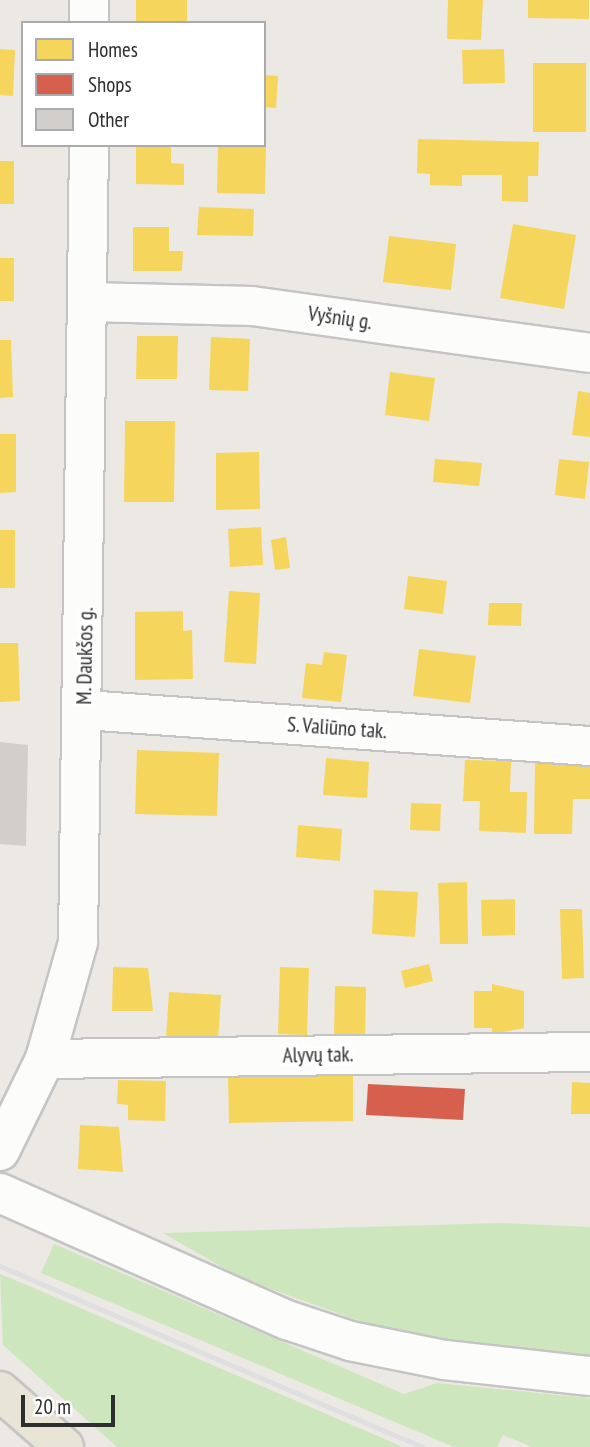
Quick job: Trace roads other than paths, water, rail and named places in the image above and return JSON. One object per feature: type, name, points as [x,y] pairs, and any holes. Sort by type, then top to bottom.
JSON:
[{"type":"main road","points":[[0,1391],[64,1447]]},
{"type":"street","points":[[89,0],[89,21]]},
{"type":"street","name":"M. Daukšos g.","points":[[0,1151],[45,1059],[78,942],[85,710],[89,147]]},
{"type":"street","name":"Vyšnių g.","points":[[88,302],[252,306],[590,353]]},
{"type":"street","name":"S. Valiūno tak.","points":[[85,710],[590,746]]},
{"type":"street","name":"Alyvų tak.","points":[[45,1059],[590,1052]]},
{"type":"street","points":[[0,1193],[287,1320],[350,1341],[445,1360],[590,1376]]},
{"type":"railway","points":[[0,1266],[422,1447]]}]
